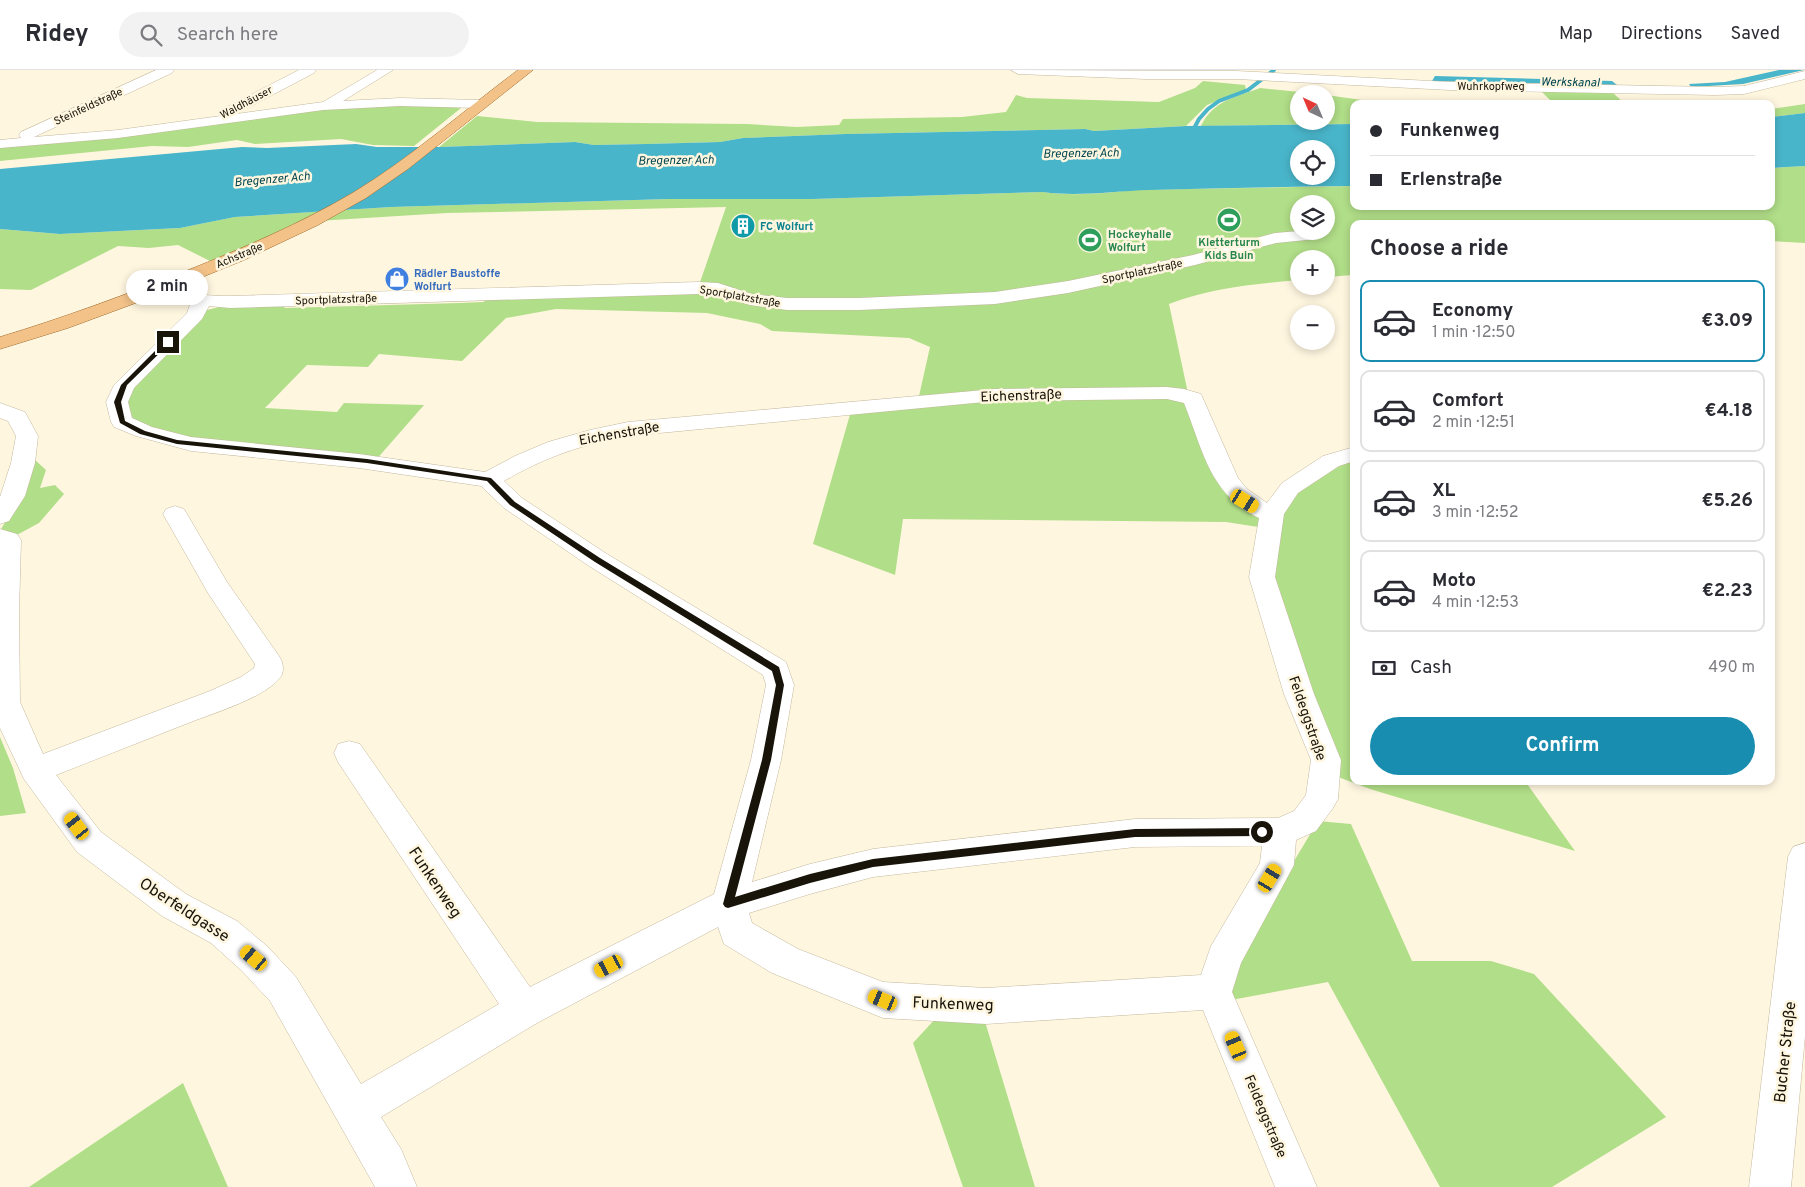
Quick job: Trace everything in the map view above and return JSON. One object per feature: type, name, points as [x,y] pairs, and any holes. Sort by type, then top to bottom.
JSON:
[{"type":"main road","name":"Achstraße","points":[[0,342],[86,315],[167,284],[298,229],[360,195],[389,176],[526,70]]},
{"type":"street","name":"Steinfeldstraße","points":[[5,143],[167,70]]},
{"type":"street","name":"Waldhäuser","points":[[210,121],[309,70]]},
{"type":"street","points":[[323,106],[386,70]]},
{"type":"street","name":"Wuhrkopfweg","points":[[1018,70],[1150,75],[1236,73],[1256,76],[1415,85],[1715,91],[1744,90],[1805,75]]},
{"type":"street","points":[[5,143],[118,134],[323,106],[400,102],[480,104]]},
{"type":"street","name":"Sportplatzstraße","points":[[167,284],[202,300],[230,302],[698,288],[718,289],[750,299],[787,304],[859,304],[994,298],[1068,287],[1195,260],[1275,238],[1290,237]]},
{"type":"street","points":[[202,300],[196,315],[125,385],[117,402],[122,422],[142,432],[177,442],[367,461],[489,480],[513,503],[598,560],[776,669],[780,685],[766,760],[728,904]]},
{"type":"street","name":"Eichenstraße","points":[[489,480],[518,462],[553,447],[589,436],[628,429],[986,396],[1166,393],[1184,395],[1193,399],[1219,468],[1229,486],[1245,501],[1272,514]]},
{"type":"street","points":[[0,410],[17,417],[27,436],[23,463],[13,496],[0,516]]},
{"type":"street","name":"Feldeggstraße","points":[[1280,832],[1305,820],[1322,799],[1326,760],[1299,694],[1262,577],[1272,514],[1290,488],[1331,461],[1350,455]]},
{"type":"street","points":[[36,770],[220,699],[252,685],[268,673],[269,663],[217,587],[175,514]]},
{"type":"street","name":"Oberfeldgasse","points":[[0,537],[8,540],[5,612],[6,702],[15,728],[36,770],[89,842],[174,905],[224,932],[254,958],[284,989],[386,1164],[396,1187]]},
{"type":"street","name":"Funkenweg","points":[[349,753],[524,1010]]},
{"type":"street","points":[[354,1110],[524,1010],[728,904],[810,879],[873,863],[1135,833],[1280,832],[1277,865],[1224,958],[1214,992]]},
{"type":"street","name":"Bucher Straße","points":[[1770,1187],[1805,857]]},
{"type":"street","name":"Funkenweg","points":[[728,904],[737,933],[785,961],[883,1000],[986,1006],[1214,992]]},
{"type":"street","name":"Feldeggstraße","points":[[1214,992],[1296,1187]]},
{"type":"green space","points":[[1203,81],[1245,85],[1246,90],[1207,105],[1186,126],[1094,131],[1085,129],[845,134],[743,138],[720,142],[594,145],[575,142],[439,147],[477,116],[537,122],[747,124],[797,127],[839,125],[843,119],[962,117],[1006,112],[1016,95],[1027,98],[1159,102],[1195,88]]},
{"type":"green space","points":[[1260,88],[1290,91],[1290,125],[1201,126],[1218,105]]},
{"type":"green space","points":[[1539,89],[1611,91],[1621,100],[1550,100]]},
{"type":"green space","points":[[1335,96],[1362,100],[1350,100],[1350,124],[1335,124]]},
{"type":"green space","points":[[1805,104],[1805,113],[1775,117],[1775,108]]},
{"type":"green space","points":[[433,105],[461,108],[414,146],[373,145],[341,139],[255,144],[237,140],[188,147],[152,146],[0,161],[0,147],[337,106]]},
{"type":"green space","points":[[1805,166],[1805,243],[1775,241],[1775,220],[1350,220],[1350,275],[1335,276],[1335,250],[1290,250],[1290,281],[1217,290],[1169,304],[1189,398],[1211,455],[1274,516],[1296,487],[1350,458],[1350,782],[1330,774],[1266,577],[1271,529],[1226,522],[903,519],[895,575],[813,544],[851,411],[917,405],[930,347],[909,338],[772,331],[760,324],[707,313],[556,309],[506,318],[462,361],[379,354],[368,367],[307,365],[265,408],[337,412],[344,403],[424,405],[375,461],[143,432],[119,402],[195,313],[223,306],[282,304],[285,308],[460,303],[484,302],[486,296],[698,288],[726,207],[447,213],[317,221],[214,263],[178,245],[149,248],[118,246],[31,290],[0,289],[0,229],[60,234],[180,228],[235,217],[391,207],[669,199],[813,199],[1043,192],[1065,194],[1109,193],[1131,190],[1350,186],[1350,210],[1775,210],[1775,168]]},
{"type":"green space","points":[[35,460],[46,470],[40,488],[55,485],[64,494],[39,523],[15,536],[0,531],[18,500]]},
{"type":"green space","points":[[0,737],[13,768],[26,813],[0,816]]},
{"type":"green space","points":[[1359,785],[1528,785],[1575,851],[1370,789]]},
{"type":"green space","points":[[1318,821],[1351,824],[1412,961],[1491,961],[1534,974],[1666,1117],[1552,1187],[1440,1187],[1328,982],[1231,1000],[1226,975]]},
{"type":"green space","points":[[983,1015],[1035,1187],[963,1187],[913,1043],[936,1018]]},
{"type":"green space","points":[[183,1083],[228,1187],[29,1187]]},
{"type":"water","points":[[1779,70],[1804,70],[1743,84],[1691,87],[1689,84],[1725,82]]},
{"type":"water","name":"Werkskanal","points":[[1435,76],[1612,81],[1617,85],[1432,81]]},
{"type":"water","points":[[1805,113],[1805,166],[1775,168],[1775,117]]},
{"type":"water","name":"Bregenzer Ach","points":[[1335,124],[1350,124],[1350,186],[1149,190],[1083,194],[1043,192],[813,199],[669,199],[391,207],[235,217],[180,228],[60,234],[0,229],[0,169],[242,147],[267,148],[356,144],[377,147],[439,147],[575,142],[594,145],[646,144],[720,142],[743,138],[845,134],[1085,129],[1094,131],[1186,126],[1290,125],[1290,130],[1335,130]]},
{"type":"waterway","points":[[1191,134],[1199,119],[1208,109],[1219,101],[1248,90],[1274,70]]},
{"type":"place","name":"Kletterturm Kids Buin","points":[[1229,220]]},
{"type":"place","name":"FC Wolfurt","points":[[743,226]]},
{"type":"place","name":"Hockeyhalle Wolfurt","points":[[1090,240]]},
{"type":"place","name":"Rädler Baustoffe Wolfurt","points":[[397,279]]},
{"type":"route","points":[[168,342],[125,385],[117,402],[122,422],[142,432],[177,442],[367,461],[489,480],[513,503],[598,560],[776,669],[780,685],[766,760],[728,904],[810,879],[873,863],[1135,833],[1262,832]]}]
